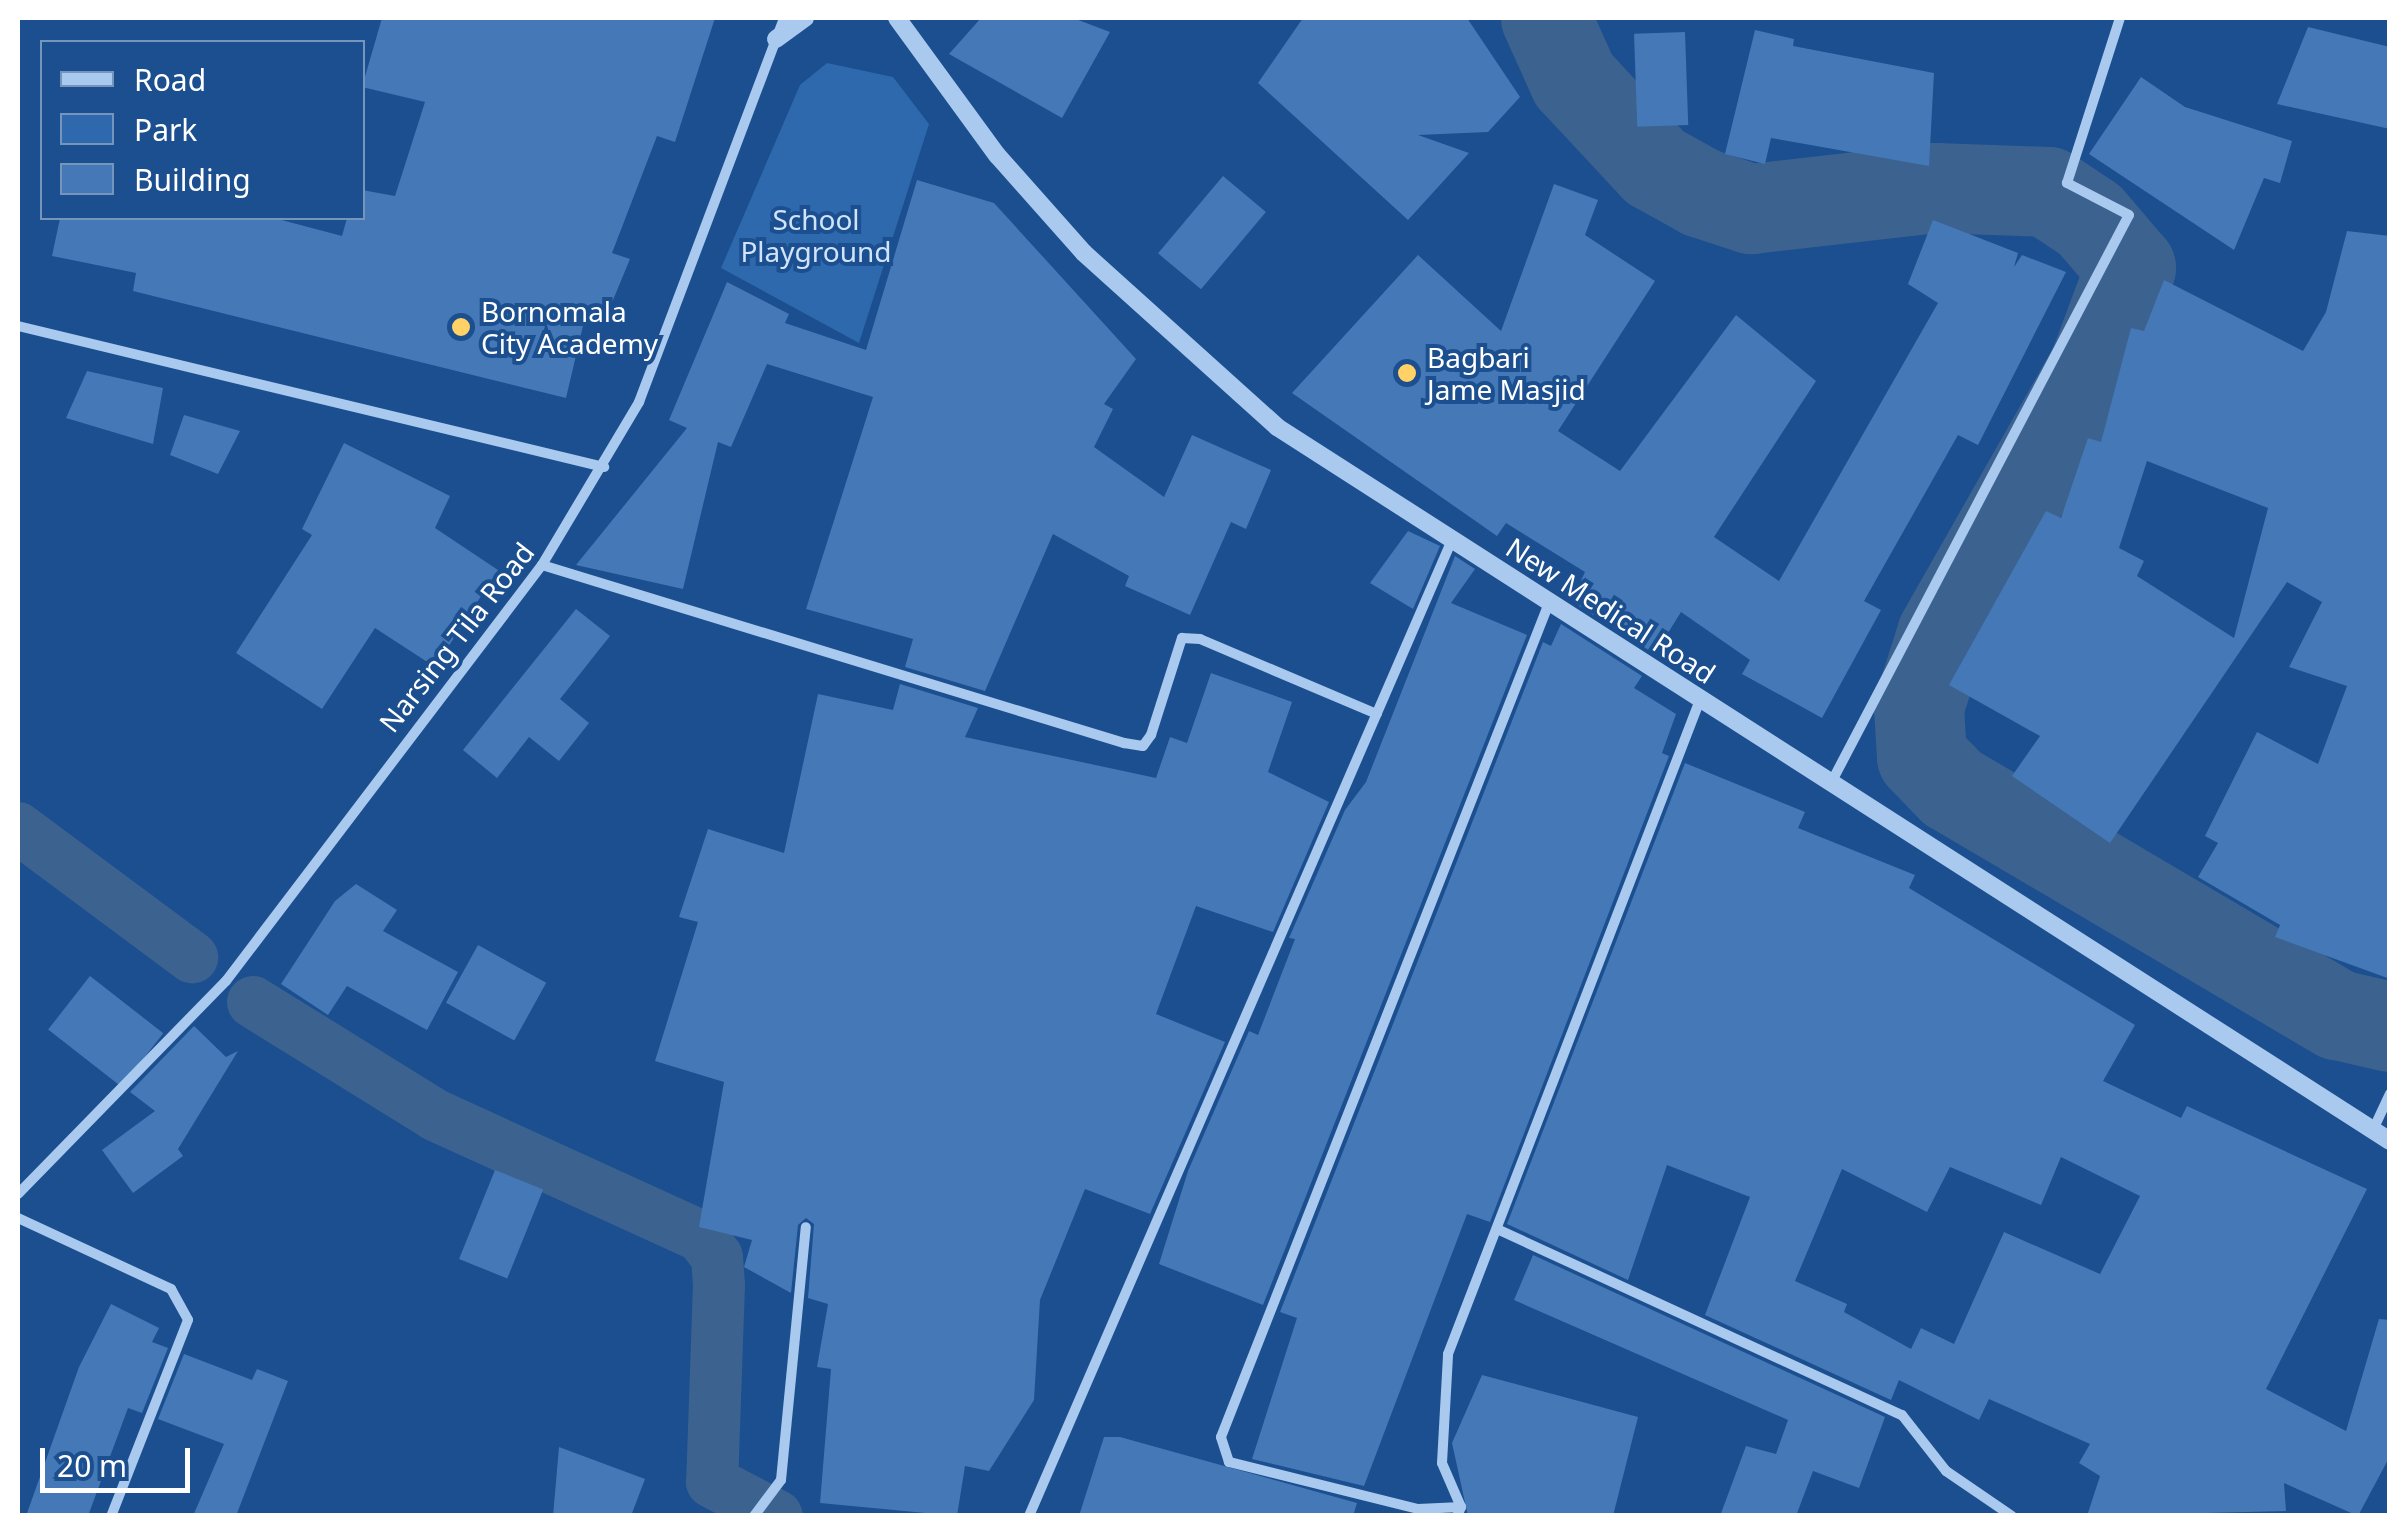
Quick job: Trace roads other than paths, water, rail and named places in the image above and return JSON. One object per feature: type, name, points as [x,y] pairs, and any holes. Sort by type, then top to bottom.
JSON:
[{"type":"street","name":"Narsing Tila Road","points":[[18,1194],[226,980],[542,565],[604,468],[639,402],[784,18]]},
{"type":"street","points":[[776,39],[805,18]]},
{"type":"street","points":[[1830,784],[2129,215],[2068,184],[2120,18]]},
{"type":"street","name":"New Medical Road","points":[[895,20],[1035,200],[1157,325],[1277,427],[2390,1141]]},
{"type":"street","points":[[18,326],[604,468]]},
{"type":"street","points":[[1028,1516],[1452,540]]},
{"type":"street","points":[[542,565],[1124,743],[1143,746],[1150,734],[1182,638],[1200,639],[1377,714]]},
{"type":"street","points":[[1548,602],[1222,1437],[1230,1462],[1418,1509],[1459,1511],[1442,1463],[1448,1354],[1700,700]]},
{"type":"street","points":[[2372,1130],[2390,1094]]},
{"type":"street","points":[[18,1218],[171,1289],[188,1320],[110,1516]]},
{"type":"street","points":[[754,1516],[782,1480],[806,1227]]},
{"type":"street","points":[[1497,1230],[1902,1415],[1946,1471],[2012,1516]]},
{"type":"waterway","points":[[1546,18],[1574,80],[1655,167],[1702,193],[1751,209],[1936,188],[2048,192],[2090,220],[2131,268],[2094,367],[1942,635],[1919,707],[1922,757],[1952,788],[2338,1015],[2390,1027]]},
{"type":"waterway","points":[[18,828],[192,957]]},
{"type":"waterway","points":[[253,1002],[435,1115],[701,1236],[717,1257],[719,1285],[712,1482],[777,1516]]},
{"type":"place","name":"Bornomala City Academy","points":[[461,327]]},
{"type":"place","name":"Bagbari Jame Masjid","points":[[1407,373]]},
{"type":"park label","name":"School Playground","points":[[816,235]]}]
